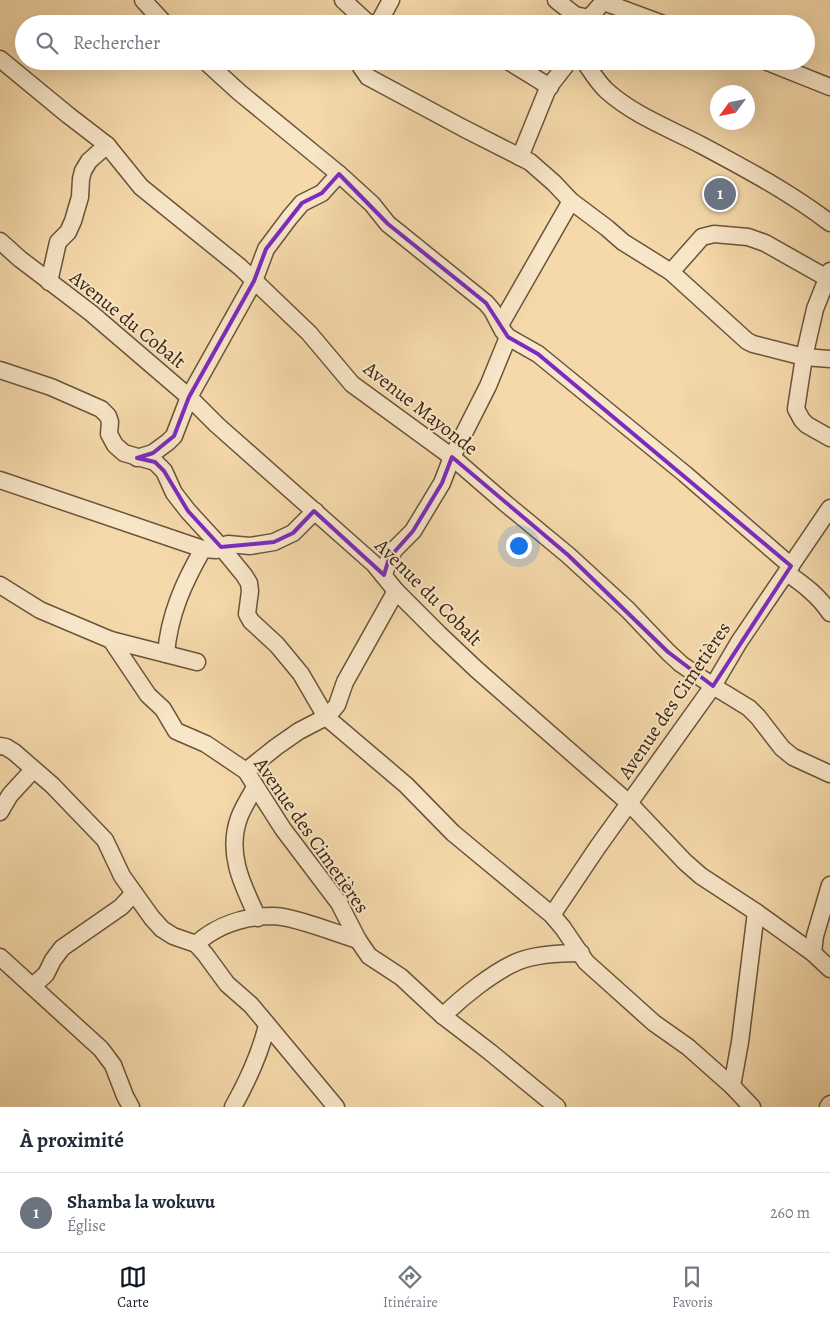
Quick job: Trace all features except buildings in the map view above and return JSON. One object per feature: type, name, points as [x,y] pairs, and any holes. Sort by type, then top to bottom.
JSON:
[{"type":"street","points":[[143,0],[157,15]]},
{"type":"street","points":[[343,0],[359,15]]},
{"type":"street","points":[[382,15],[390,0]]},
{"type":"street","points":[[556,0],[574,15]]},
{"type":"street","points":[[593,15],[604,1],[640,15]]},
{"type":"street","name":"Avenue Mayonde","points":[[0,59],[107,145],[140,187],[240,267],[309,333],[352,384],[452,457],[511,509],[568,554],[628,610],[668,652],[713,686],[749,708],[775,740],[793,756],[830,774]]},
{"type":"street","points":[[215,70],[339,174],[372,204],[393,228],[486,303],[504,331],[538,354],[685,474],[789,569],[830,613]]},
{"type":"street","points":[[363,70],[368,77],[539,168],[571,201],[623,242],[671,272],[747,341],[804,357],[830,359]]},
{"type":"street","points":[[523,70],[550,86]]},
{"type":"street","points":[[520,157],[550,86],[562,70]]},
{"type":"street","points":[[590,70],[602,87],[622,103],[776,188],[830,223]]},
{"type":"street","points":[[791,70],[830,87]]},
{"type":"street","points":[[49,282],[58,242],[68,232],[77,208],[83,171],[89,161],[107,145]]},
{"type":"street","points":[[137,458],[153,453],[174,436],[189,397],[254,281],[266,249],[302,203],[322,193],[339,174]]},
{"type":"street","points":[[384,575],[389,558],[413,531],[442,483],[452,457],[488,386],[504,331],[571,201]]},
{"type":"street","points":[[671,272],[702,237],[714,234],[748,237],[765,243],[829,274],[814,309],[796,409],[807,425],[830,438]]},
{"type":"street","name":"Avenue du Cobalt","points":[[0,241],[49,282],[91,313],[189,397],[217,425],[374,564],[396,591],[476,669],[630,804],[659,836],[701,876],[813,953],[830,969]]},
{"type":"street","points":[[0,370],[50,387],[101,409],[108,416],[110,422],[109,434],[114,445],[124,453],[155,462],[164,471],[174,493],[222,547],[250,583],[248,614],[251,621],[277,645],[301,674],[326,717],[406,785],[452,833],[552,916],[563,928],[580,954],[595,970],[654,1023],[688,1047],[732,1086],[752,1107]]},
{"type":"street","points":[[0,480],[203,549],[216,550],[228,544],[250,546],[274,542],[293,533],[315,511]]},
{"type":"street","name":"Avenue des Cimetières","points":[[552,916],[713,686],[739,642],[830,508]]},
{"type":"street","points":[[166,654],[167,637],[177,602],[190,572],[203,549]]},
{"type":"street","points":[[0,585],[40,610],[111,640],[197,662]]},
{"type":"street","points":[[246,772],[276,747],[326,717],[336,705],[345,682],[396,591]]},
{"type":"street","name":"Avenue des Cimetières","points":[[111,640],[148,695],[162,708],[176,731],[206,744],[246,772],[299,852],[339,903],[358,940],[369,956],[401,976],[442,1016],[490,1052],[557,1107]]},
{"type":"street","points":[[0,746],[14,752],[52,785],[105,840],[110,848],[115,864],[134,893],[162,929],[174,936],[196,944],[226,984],[251,1005],[336,1107]]},
{"type":"street","points":[[0,812],[10,795],[33,770]]},
{"type":"street","points":[[255,787],[239,818],[234,846],[238,872],[258,918]]},
{"type":"street","points":[[813,953],[815,936],[830,885]]},
{"type":"street","points":[[33,986],[46,974],[62,948],[121,907],[134,893]]},
{"type":"street","points":[[732,1086],[740,1042],[756,912]]},
{"type":"street","points":[[196,944],[218,928],[238,920],[274,916],[358,940]]},
{"type":"street","points":[[442,1016],[458,1001],[491,977],[520,961],[560,953],[580,954]]},
{"type":"street","points":[[0,957],[101,1049],[113,1065],[131,1107]]},
{"type":"street","points":[[233,1107],[261,1049],[267,1025]]},
{"type":"highlighted area","points":[[339,174],[388,224],[486,303],[508,337],[538,354],[791,566],[713,686],[668,652],[568,555],[452,457],[442,483],[413,531],[389,558],[384,575],[314,511],[293,533],[274,542],[221,547],[188,511],[164,471],[155,462],[137,458],[153,453],[174,436],[189,397],[254,281],[266,249],[302,203],[322,193]]},
{"type":"place","name":"Shamba la wokuvu","points":[[720,194]]}]
